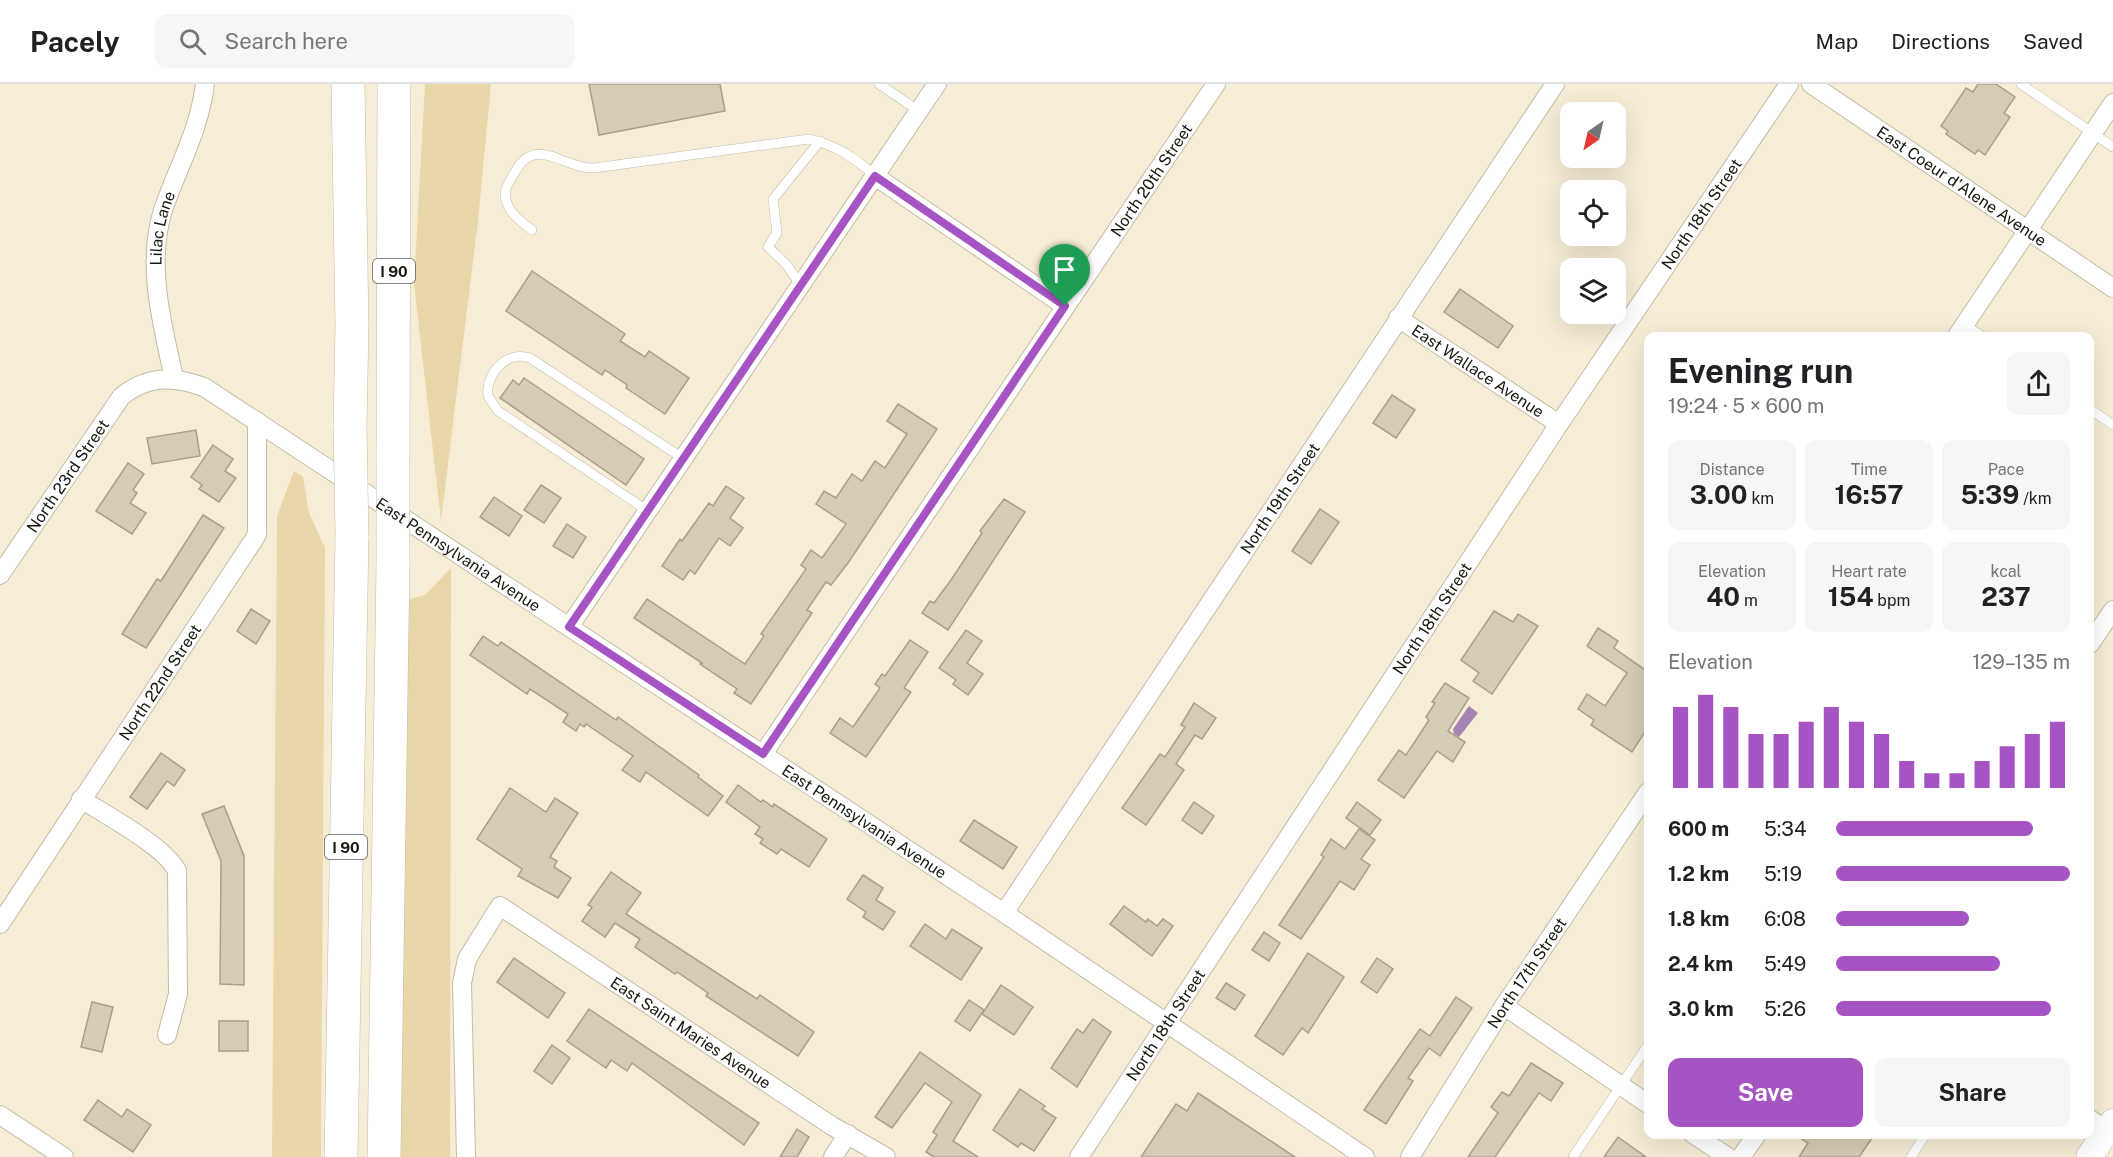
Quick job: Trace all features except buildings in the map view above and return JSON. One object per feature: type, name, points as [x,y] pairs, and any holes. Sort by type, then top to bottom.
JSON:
[{"type":"highway","name":"I 90","points":[[340,1157],[351,536],[352,326],[348,84]]},
{"type":"highway","name":"I 90","points":[[384,1157],[393,564],[394,84]]},
{"type":"highway","points":[[394,331],[413,84]]},
{"type":"main road","points":[[2090,1157],[2103,1124]]},
{"type":"street","name":"Lilac Lane","points":[[174,378],[159,312],[157,244],[163,212],[196,131],[205,84]]},
{"type":"street","points":[[569,627],[937,84]]},
{"type":"street","name":"North 20th Street","points":[[763,754],[1216,84]]},
{"type":"street","name":"North 19th Street","points":[[1004,913],[1555,84]]},
{"type":"street","name":"North 18th Street","points":[[1078,1157],[1559,424],[1789,84]]},
{"type":"street","name":"East Coeur d'Alene Avenue","points":[[1811,84],[2113,288]]},
{"type":"street","points":[[1961,330],[2113,103]]},
{"type":"street","points":[[875,176],[1065,306]]},
{"type":"street","name":"East Wallace Avenue","points":[[1398,318],[1559,424]]},
{"type":"street","name":"East Pennsylvania Avenue","points":[[142,384],[174,378],[204,387],[1004,913],[1365,1157]]},
{"type":"street","name":"North 23rd Street","points":[[0,574],[108,412],[121,397],[142,384]]},
{"type":"street","name":"North 22nd Street","points":[[0,924],[257,534],[257,421]]},
{"type":"street","points":[[2094,638],[2113,610]]},
{"type":"street","points":[[81,799],[160,852],[177,871],[178,994],[167,1035]]},
{"type":"street","name":"North 17th Street","points":[[1410,1157],[1504,1006],[1642,817]]},
{"type":"street","name":"East Saint Maries Avenue","points":[[466,1157],[462,983],[467,959],[500,906],[886,1157]]},
{"type":"street","points":[[1504,1006],[1644,1101]]},
{"type":"street","points":[[0,1115],[38,1150],[64,1157]]},
{"type":"street","points":[[833,1157],[848,1134]]},
{"type":"street","points":[[1701,1139],[1728,1157]]},
{"type":"street","points":[[1741,1157],[1754,1139]]},
{"type":"lane","points":[[879,84],[919,111]]},
{"type":"lane","points":[[2021,84],[2113,147]]},
{"type":"lane","points":[[532,231],[516,217],[506,198],[506,188],[513,174],[524,158],[531,154],[550,155],[572,165],[594,168],[810,139],[846,153],[875,176]]},
{"type":"lane","points":[[801,286],[787,265],[768,247],[777,232],[775,194],[820,141]]},
{"type":"lane","points":[[648,511],[498,411],[488,396],[492,376],[500,365],[521,354],[684,459]]},
{"type":"lane","points":[[2094,412],[2113,425]]},
{"type":"lane","points":[[1573,1157],[1644,1051]]},
{"type":"lane","points":[[1911,1157],[1923,1139]]},
{"type":"shaded area","points":[[425,84],[491,84],[478,221],[441,521],[414,284]]},
{"type":"shaded area","points":[[294,471],[303,477],[309,513],[325,548],[321,1157],[272,1157],[277,516]]},
{"type":"shaded area","points":[[451,568],[450,1157],[399,1157],[403,601],[425,595]]},
{"type":"shaded area","points":[[1469,706],[1478,713],[1459,737],[1454,734],[1453,729]]},
{"type":"route","points":[[875,176],[1065,306],[763,754],[569,627],[875,176]]}]
